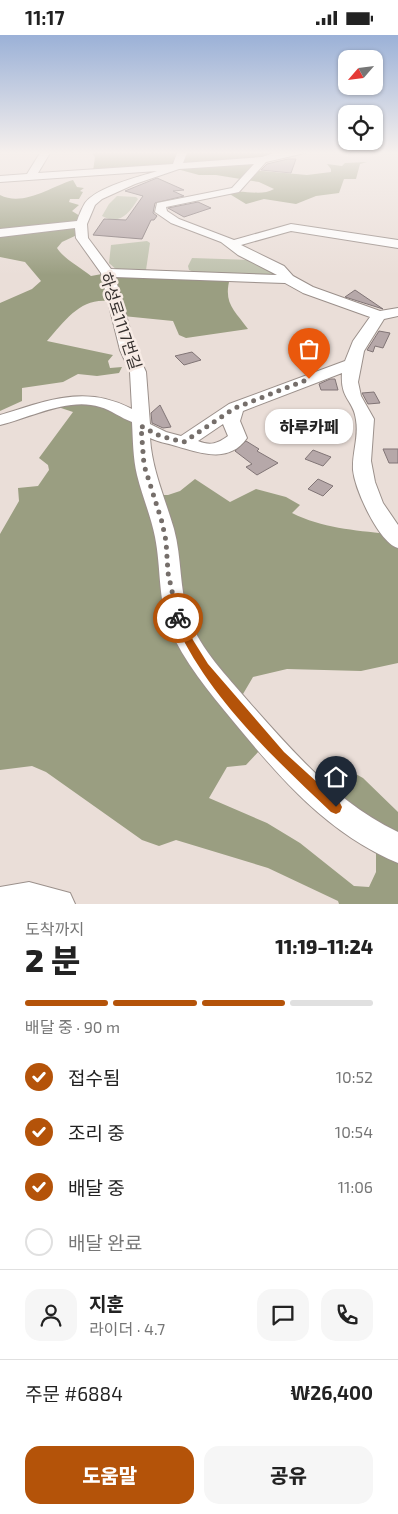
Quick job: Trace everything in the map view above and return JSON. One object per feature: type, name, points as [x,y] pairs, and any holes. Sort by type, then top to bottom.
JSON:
[{"type":"lane","points":[[0,233],[81,224],[90,204],[106,194]]},
{"type":"lane","points":[[214,194],[161,205],[161,212],[166,217],[220,236],[242,252],[280,269],[288,279],[308,290],[379,315],[398,312]]},
{"type":"lane","name":"하성로1117번길","points":[[81,224],[82,238],[107,273],[125,342],[138,372],[144,465],[157,504],[166,541],[168,573],[181,627],[204,668],[280,756],[306,782],[350,820],[382,841],[398,848]]},
{"type":"lane","points":[[232,244],[291,227],[398,244]]},
{"type":"lane","points":[[107,273],[288,279]]},
{"type":"lane","points":[[379,315],[368,329],[351,364],[352,394],[364,412],[366,420],[362,463],[370,495],[378,512],[398,541]]},
{"type":"lane","points":[[184,442],[235,408],[351,364]]},
{"type":"lane","points":[[0,420],[50,406],[86,400],[103,402],[160,436],[210,451],[220,450],[238,438],[231,421],[235,408]]},
{"type":"lane","points":[[0,903],[29,898],[59,904]]},
{"type":"green space","points":[[82,194],[79,199],[70,199],[69,202],[79,205],[72,211],[80,216],[77,235],[62,242],[57,248],[72,263],[91,276],[102,274],[230,278],[228,294],[231,306],[248,329],[186,338],[179,335],[173,321],[123,316],[118,303],[96,301],[86,304],[70,316],[47,341],[113,355],[108,361],[110,368],[122,367],[119,373],[97,376],[78,374],[63,382],[22,388],[22,401],[0,411],[0,303],[32,289],[41,281],[25,262],[0,257],[0,195],[18,199],[36,195]]},
{"type":"green space","points":[[229,194],[335,194],[316,196],[296,204],[264,199],[246,204]]},
{"type":"green space","points":[[117,196],[136,197],[138,199],[131,209],[119,219],[108,219],[102,216],[109,204]]},
{"type":"green space","points":[[147,241],[150,243],[146,270],[118,271],[109,263],[111,245]]},
{"type":"green space","points":[[192,258],[252,260],[276,270],[278,276],[194,272],[189,270],[188,266]]},
{"type":"green space","points":[[92,402],[134,422],[150,495],[168,495],[180,491],[195,479],[230,502],[256,489],[286,497],[300,505],[292,513],[303,518],[338,528],[387,534],[398,549],[398,663],[361,671],[287,669],[253,677],[243,694],[239,728],[259,751],[246,765],[227,767],[209,798],[267,823],[300,843],[354,886],[369,887],[376,872],[376,852],[317,776],[340,778],[352,772],[363,778],[398,812],[398,904],[339,904],[338,901],[268,868],[176,840],[159,846],[142,840],[46,772],[32,766],[0,770],[0,534],[19,501],[18,488],[38,486],[49,470],[48,465],[39,458],[73,412],[58,407]]},
{"type":"building","points":[[134,194],[179,194],[184,196],[155,203],[153,213],[157,216],[154,220],[151,220],[142,239],[93,235],[104,219],[126,220],[143,196]]},
{"type":"building","points":[[198,202],[211,208],[184,217],[168,208]]},
{"type":"building","points":[[355,290],[383,309],[345,297]]},
{"type":"building","points":[[379,331],[390,333],[383,348],[375,346],[373,352],[367,350]]},
{"type":"building","points":[[192,352],[201,360],[184,365],[175,356]]},
{"type":"building","points":[[306,361],[317,369],[306,374],[295,364]]},
{"type":"building","points":[[335,379],[338,390],[321,390],[319,384]]},
{"type":"building","points":[[374,392],[380,403],[368,404],[362,393]]},
{"type":"building","points":[[160,405],[171,427],[163,428],[152,423],[151,413]]},
{"type":"building","points":[[246,441],[259,449],[257,451],[278,463],[257,475],[246,467],[252,464],[235,451]]},
{"type":"building","points":[[383,449],[398,449],[398,463],[389,463]]},
{"type":"building","points":[[313,450],[331,457],[323,466],[305,459]]},
{"type":"building","points":[[318,479],[333,486],[323,496],[308,489]]},
{"type":"way so far","points":[[178,618],[168,573],[166,541],[162,522],[144,465],[141,426],[149,432],[184,442],[235,408],[309,379]]},
{"type":"place","name":"하루카페","points":[[309,379]]},
{"type":"route","points":[[178,618],[188,642],[204,668],[280,756],[306,782],[336,807]]}]
